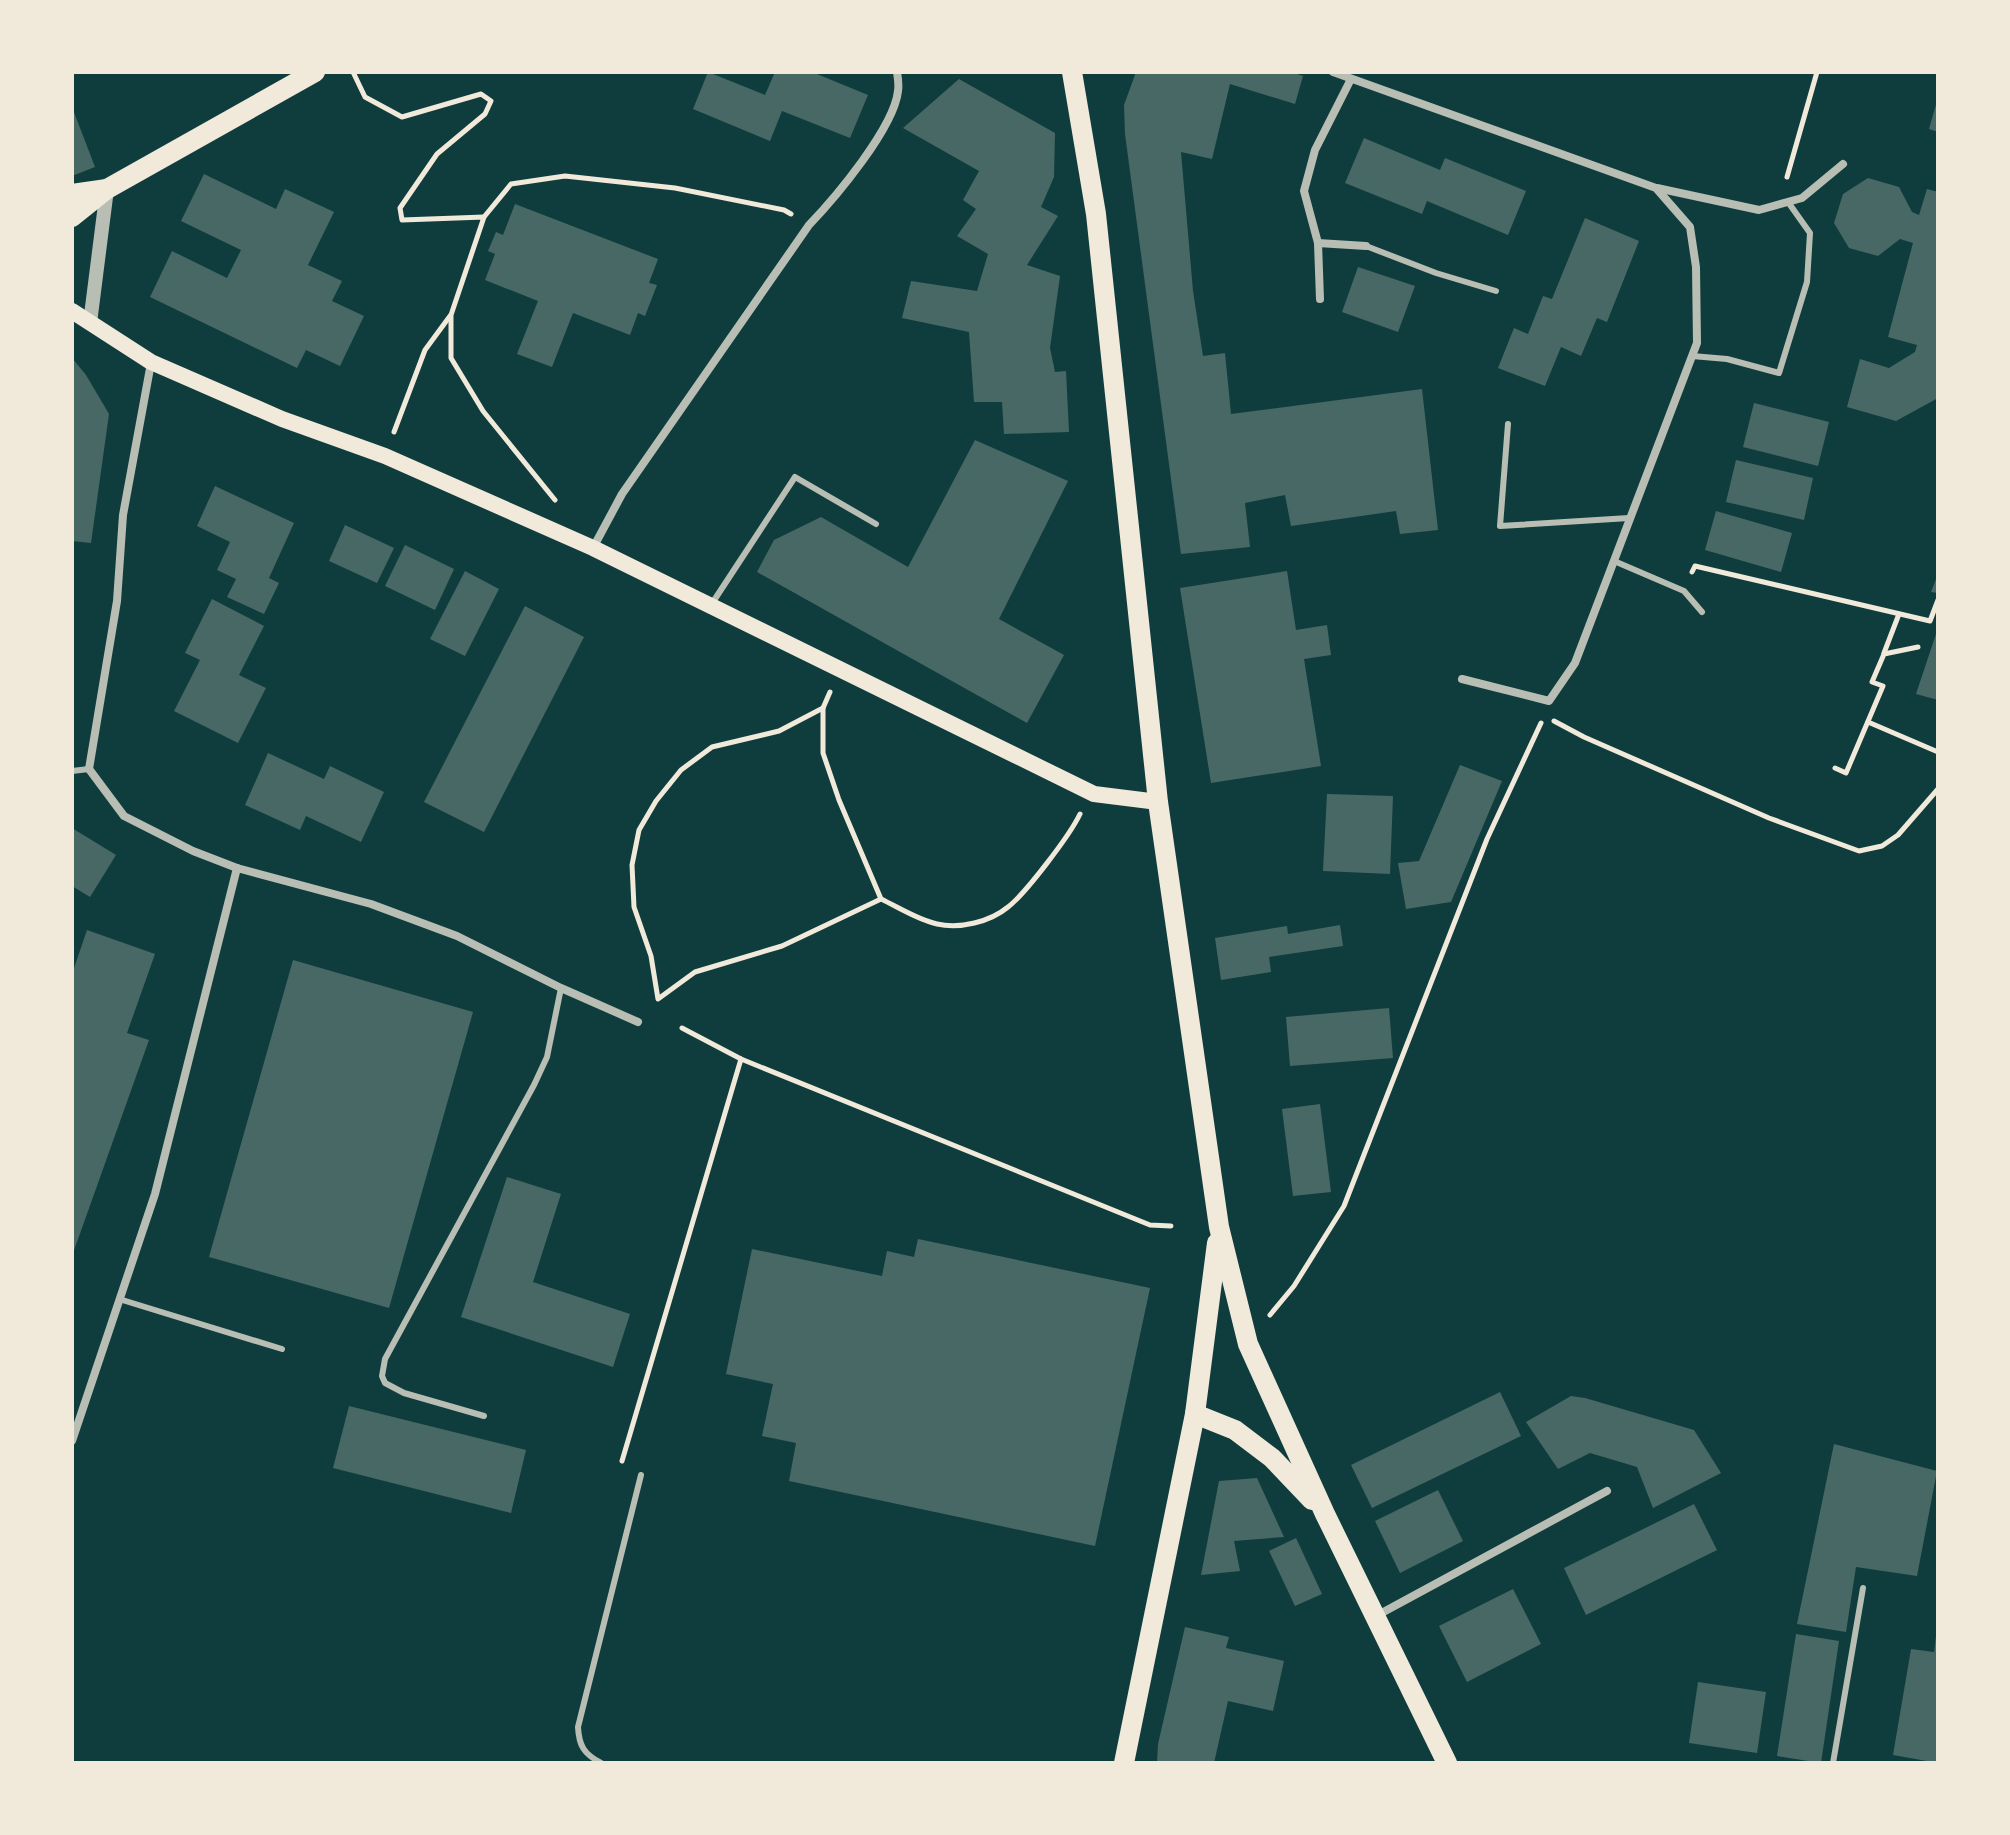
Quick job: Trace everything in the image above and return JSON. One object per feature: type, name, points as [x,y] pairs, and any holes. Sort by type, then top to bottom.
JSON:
[{"type":"main road","points":[[72,217],[107,189],[315,72]]},
{"type":"main road","points":[[1072,72],[1096,214],[1158,802],[1219,1227],[1248,1344],[1325,1514],[1447,1763]]},
{"type":"main road","points":[[72,194],[107,189]]},
{"type":"main road","points":[[72,311],[151,362],[282,419],[385,456],[593,548],[1094,794],[1158,802]]},
{"type":"main road","points":[[1124,1763],[1195,1414],[1219,1227]]},
{"type":"main road","points":[[1195,1414],[1229,1426],[1272,1458],[1325,1514]]},
{"type":"street","points":[[593,548],[622,494],[809,225],[837,197],[880,134],[898,93],[897,72]]},
{"type":"street","points":[[1333,72],[1656,188],[1759,210],[1802,198],[1843,164]]},
{"type":"street","points":[[1320,299],[1318,243],[1304,191],[1315,150],[1351,79]]},
{"type":"street","points":[[1462,679],[1549,701],[1575,663],[1697,343],[1696,267],[1690,227],[1656,188]]},
{"type":"street","points":[[90,323],[107,189]]},
{"type":"street","points":[[1318,243],[1366,246]]},
{"type":"street","points":[[151,362],[123,515],[117,601],[89,769],[124,816],[193,851],[237,868],[371,904],[457,936],[638,1022]]},
{"type":"street","points":[[72,1441],[155,1194],[237,868]]},
{"type":"street","points":[[1375,1616],[1607,1491]]},
{"type":"lane","points":[[1692,356],[1727,359],[1779,373],[1807,282],[1810,233],[1788,202]]},
{"type":"lane","points":[[1366,246],[1436,273],[1496,291]]},
{"type":"lane","points":[[1508,424],[1500,526],[1629,518]]},
{"type":"lane","points":[[711,605],[795,477],[876,524]]},
{"type":"lane","points":[[1614,561],[1684,591],[1702,612]]},
{"type":"lane","points":[[72,771],[89,769]]},
{"type":"lane","points":[[484,1416],[404,1393],[385,1383],[382,1376],[385,1359],[534,1085],[547,1057],[561,988]]},
{"type":"lane","points":[[119,1299],[282,1349]]},
{"type":"lane","points":[[601,1763],[584,1752],[578,1739],[578,1727],[641,1475]]},
{"type":"lane","points":[[1833,1763],[1863,1588]]},
{"type":"path","points":[[353,72],[365,97],[402,117],[481,94],[491,101],[485,114],[437,154],[400,208],[402,220],[484,217]]},
{"type":"path","points":[[1786,182],[1817,72]]},
{"type":"path","points":[[385,456],[425,350],[451,315],[484,217],[511,184],[565,176],[675,188],[784,210],[809,225]]},
{"type":"path","points":[[451,315],[451,358],[483,411],[557,503]]},
{"type":"path","points":[[1684,591],[1695,566],[1930,621],[1938,600]]},
{"type":"path","points":[[1835,768],[1846,773],[1883,686],[1872,682],[1899,614]]},
{"type":"path","points":[[1884,654],[1918,647]]},
{"type":"path","points":[[831,690],[823,708],[823,753],[839,800],[881,899],[937,924],[984,921],[1008,907],[1076,823]]},
{"type":"path","points":[[1549,701],[1554,722],[1584,737],[1769,818],[1850,849],[1871,850],[1882,846],[1898,835],[1938,789]]},
{"type":"path","points":[[1262,1326],[1294,1286],[1344,1206],[1487,839],[1549,701]]},
{"type":"path","points":[[823,708],[779,731],[712,747],[681,770],[656,801],[639,830],[632,865],[634,907],[651,956],[658,999],[695,972],[782,946],[881,899]]},
{"type":"path","points":[[1868,722],[1938,752]]},
{"type":"path","points":[[682,1028],[741,1059],[1150,1225],[1171,1226]]},
{"type":"path","points":[[619,1471],[741,1059]]},
{"type":"building","points":[[708,72],[765,95],[775,72],[812,72],[868,95],[850,138],[782,111],[770,141],[693,109]]},
{"type":"building","points":[[1136,72],[1291,72],[1303,76],[1295,104],[1230,84],[1212,159],[1181,152],[1193,291],[1203,356],[1225,353],[1231,414],[1422,389],[1438,530],[1400,534],[1396,511],[1291,526],[1285,495],[1245,503],[1250,547],[1181,554],[1125,134],[1124,105]]},
{"type":"building","points":[[959,79],[1055,133],[1054,177],[1041,207],[1058,216],[1027,265],[1060,276],[1050,348],[1055,372],[1066,371],[1069,432],[1004,434],[1002,402],[974,402],[969,332],[902,318],[911,281],[977,291],[988,254],[957,236],[976,209],[963,200],[979,171],[903,128]]},
{"type":"building","points":[[1938,101],[1938,132],[1929,129]]},
{"type":"building","points":[[72,107],[95,167],[72,176]]},
{"type":"building","points":[[1364,138],[1440,170],[1445,158],[1526,191],[1508,235],[1427,201],[1422,214],[1345,183]]},
{"type":"building","points":[[204,174],[276,209],[285,189],[334,212],[308,265],[342,281],[332,301],[364,316],[340,366],[306,350],[297,368],[150,297],[172,251],[227,278],[241,250],[181,221]]},
{"type":"building","points":[[1868,178],[1899,187],[1912,212],[1919,215],[1927,189],[1938,192],[1938,398],[1896,421],[1847,407],[1860,359],[1889,368],[1915,352],[1917,345],[1888,337],[1913,243],[1900,239],[1878,256],[1849,248],[1834,223],[1843,194]]},
{"type":"building","points":[[515,204],[658,259],[649,283],[657,285],[645,316],[638,313],[630,335],[573,313],[552,367],[517,354],[538,301],[485,280],[495,254],[488,251],[496,232],[503,235]]},
{"type":"building","points":[[1585,218],[1639,241],[1607,322],[1597,318],[1581,356],[1561,347],[1545,386],[1498,368],[1514,328],[1528,334],[1543,296],[1552,299]]},
{"type":"building","points":[[1358,267],[1415,286],[1398,332],[1342,312]]},
{"type":"building","points":[[72,358],[109,414],[91,543],[72,541]]},
{"type":"building","points":[[1754,403],[1829,422],[1818,466],[1743,447]]},
{"type":"building","points":[[975,440],[1068,481],[999,619],[1064,655],[1027,723],[757,572],[774,540],[821,517],[908,567]]},
{"type":"building","points":[[1736,460],[1813,478],[1804,520],[1726,502]]},
{"type":"building","points":[[215,486],[294,523],[269,578],[279,583],[264,614],[227,597],[236,579],[217,570],[230,542],[197,526]]},
{"type":"building","points":[[1716,511],[1792,533],[1781,572],[1705,550]]},
{"type":"building","points":[[345,525],[394,548],[377,583],[329,561]]},
{"type":"building","points":[[405,545],[454,569],[435,610],[385,586]]},
{"type":"building","points":[[465,571],[499,589],[465,656],[430,639]]},
{"type":"building","points":[[1287,571],[1296,630],[1327,625],[1331,655],[1304,659],[1321,766],[1211,783],[1180,588]]},
{"type":"building","points":[[1938,574],[1938,593],[1931,592]]},
{"type":"building","points":[[212,599],[264,626],[239,675],[266,688],[238,743],[174,711],[200,660],[185,653]]},
{"type":"building","points":[[525,606],[584,637],[484,832],[424,802]]},
{"type":"building","points":[[1938,631],[1938,700],[1916,694]]},
{"type":"building","points":[[268,753],[324,779],[330,766],[384,792],[361,842],[306,816],[300,830],[245,805]]},
{"type":"building","points":[[1460,765],[1502,781],[1451,902],[1406,909],[1398,863],[1419,861]]},
{"type":"building","points":[[1327,794],[1393,796],[1390,874],[1323,871]]},
{"type":"building","points":[[72,828],[116,855],[90,897],[72,886]]},
{"type":"building","points":[[1340,925],[1343,946],[1269,957],[1271,972],[1221,980],[1215,938],[1287,926],[1288,934]]},
{"type":"building","points":[[87,930],[155,954],[127,1033],[149,1040],[72,1256],[72,974]]},
{"type":"building","points":[[293,960],[473,1012],[389,1308],[209,1257]]},
{"type":"building","points":[[1389,1008],[1393,1058],[1290,1066],[1286,1017]]},
{"type":"building","points":[[1320,1104],[1331,1192],[1293,1196],[1282,1109]]},
{"type":"building","points":[[507,1177],[561,1194],[533,1282],[630,1314],[613,1367],[461,1317]]},
{"type":"building","points":[[918,1239],[1150,1288],[1095,1546],[789,1481],[796,1443],[762,1436],[773,1384],[726,1374],[752,1249],[882,1276],[887,1251],[914,1257]]},
{"type":"building","points":[[1500,1392],[1521,1436],[1372,1508],[1351,1465]]},
{"type":"building","points":[[1571,1396],[1694,1430],[1721,1473],[1653,1508],[1637,1467],[1590,1453],[1558,1469],[1526,1422]]},
{"type":"building","points":[[349,1406],[526,1450],[511,1513],[333,1468]]},
{"type":"building","points":[[1834,1444],[1937,1471],[1917,1576],[1856,1567],[1846,1632],[1797,1624]]},
{"type":"building","points":[[1257,1478],[1284,1537],[1234,1541],[1240,1571],[1201,1575],[1219,1481]]},
{"type":"building","points":[[1438,1490],[1463,1541],[1400,1573],[1375,1521]]},
{"type":"building","points":[[1694,1504],[1717,1550],[1586,1615],[1564,1568]]},
{"type":"building","points":[[1296,1538],[1322,1594],[1295,1606],[1269,1551]]},
{"type":"building","points":[[1513,1589],[1541,1644],[1467,1682],[1439,1626]]},
{"type":"building","points":[[1185,1627],[1229,1637],[1226,1648],[1284,1661],[1273,1711],[1228,1701],[1214,1763],[1157,1763],[1158,1744]]},
{"type":"building","points":[[1796,1634],[1839,1641],[1821,1763],[1777,1756]]},
{"type":"building","points":[[1936,1636],[1938,1763],[1893,1755],[1911,1649],[1934,1652]]},
{"type":"building","points":[[1698,1682],[1766,1692],[1757,1753],[1689,1743]]}]
